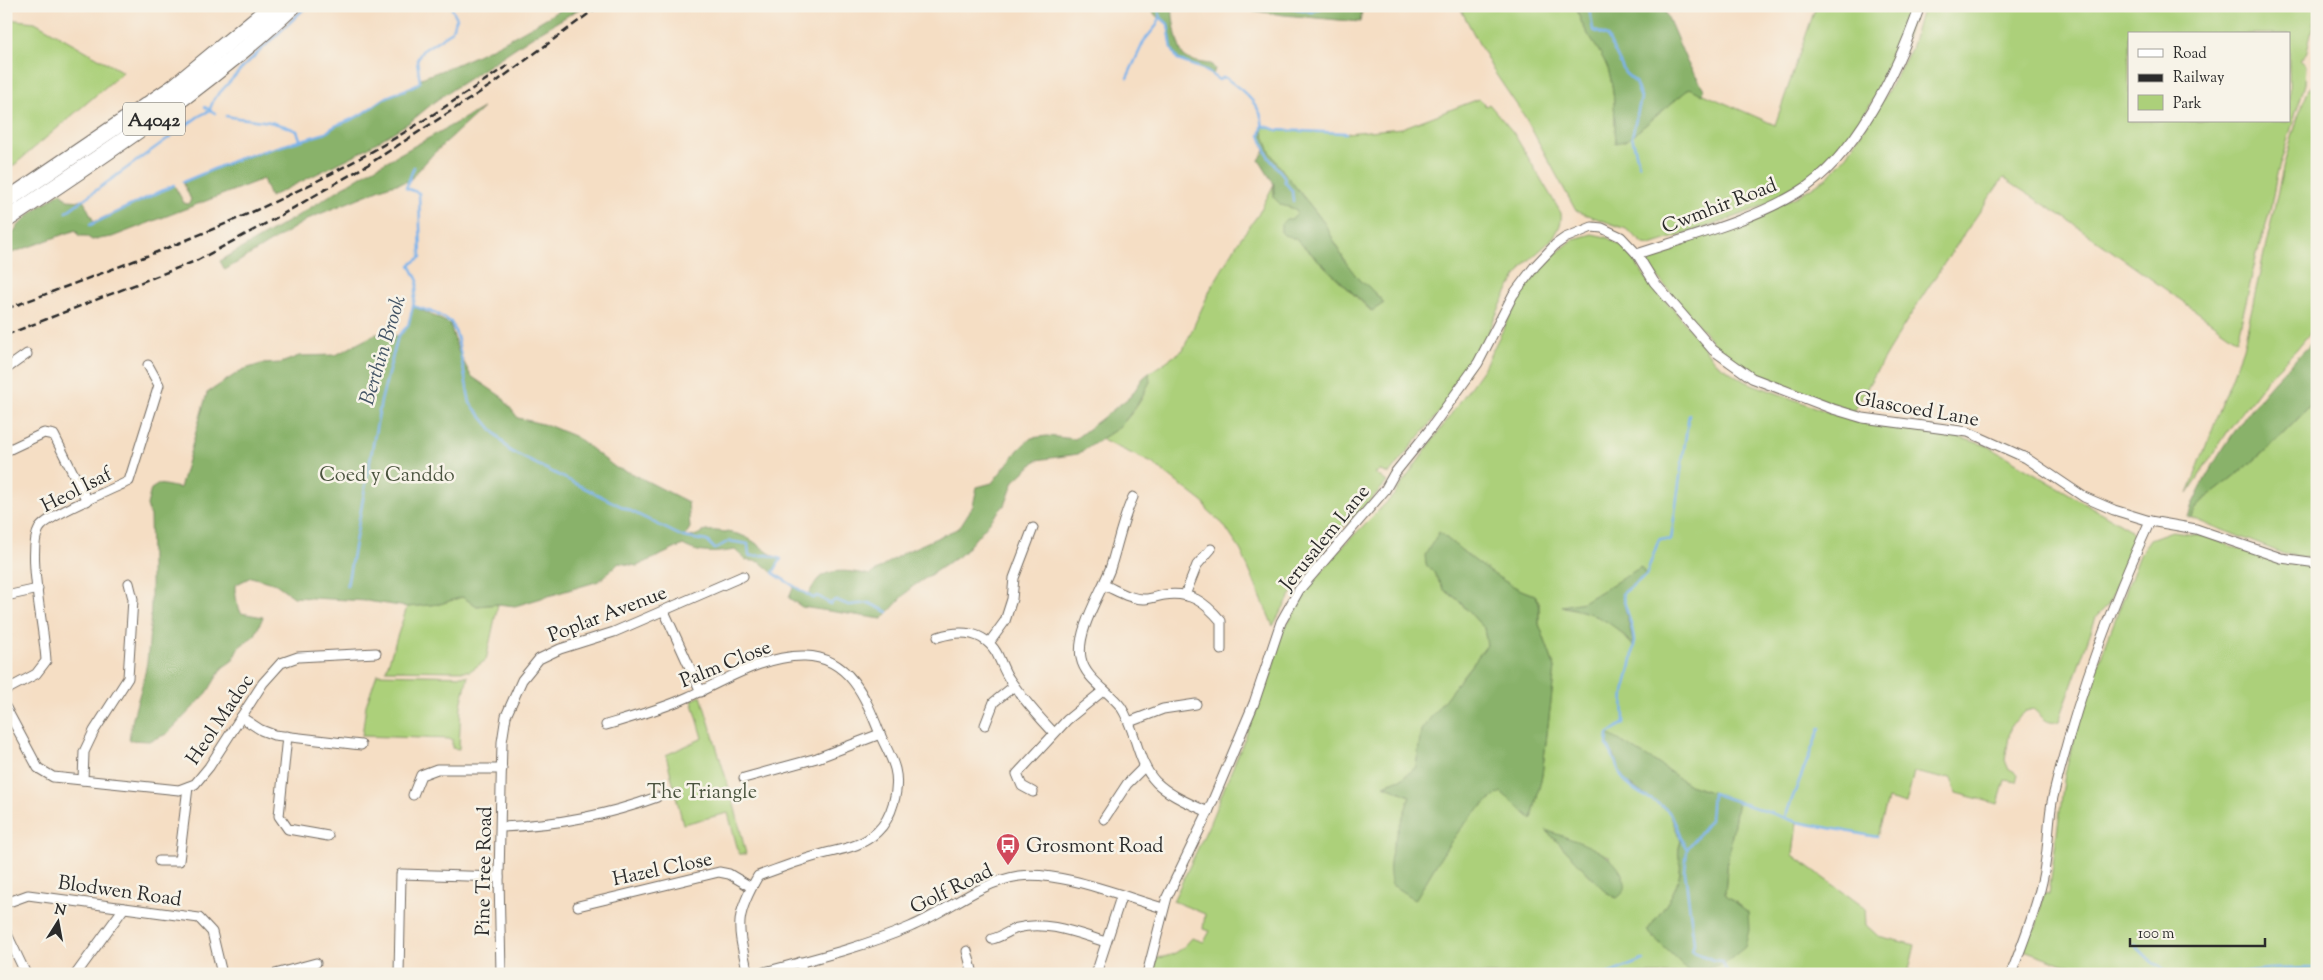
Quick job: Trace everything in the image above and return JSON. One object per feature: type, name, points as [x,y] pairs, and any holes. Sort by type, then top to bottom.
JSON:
[{"type":"highway","name":"A4042","points":[[6,202],[174,87],[272,6]]},
{"type":"highway","name":"A4042","points":[[6,220],[192,92],[293,6]]},
{"type":"street","name":"Cwmhir Road","points":[[1637,254],[1747,216],[1780,202],[1814,180],[1834,161],[1883,94],[1910,37],[1920,6]]},
{"type":"street","points":[[6,229],[24,208]]},
{"type":"street","name":"Jerusalem Lane","points":[[1147,974],[1163,908],[1208,812],[1254,703],[1281,622],[1299,590],[1385,490],[1394,474],[1431,428],[1478,362],[1518,288],[1555,245],[1592,227],[1602,228],[1621,237],[1637,254]]},
{"type":"street","name":"Glascoed Lane","points":[[1637,254],[1654,282],[1713,350],[1731,365],[1752,378],[1833,410],[1863,418],[1968,432],[2026,458],[2084,497],[2114,510],[2150,521],[2196,529],[2281,558],[2317,563]]},
{"type":"street","points":[[6,369],[27,354]]},
{"type":"street","name":"Heol Isaf","points":[[6,690],[36,674],[46,661],[35,542],[39,528],[58,514],[129,481],[159,385],[148,365]]},
{"type":"street","points":[[6,451],[44,432],[54,435],[87,501]]},
{"type":"street","points":[[1133,497],[1124,515],[1116,550],[1104,585],[1091,610],[1082,639],[1081,658],[1091,678],[1119,705],[1130,722],[1144,767],[1157,783],[1169,792],[1208,812]]},
{"type":"street","points":[[2011,974],[2040,890],[2045,866],[2053,799],[2087,678],[2110,612],[2150,521]]},
{"type":"street","points":[[989,644],[1006,621],[1012,599],[1014,578],[1033,528]]},
{"type":"street","points":[[1185,595],[1198,565],[1211,549]]},
{"type":"street","name":"Poplar Avenue","points":[[502,769],[502,742],[506,716],[522,680],[539,659],[560,649],[614,632],[743,576]]},
{"type":"street","points":[[83,780],[84,752],[128,678],[133,599],[129,583]]},
{"type":"street","points":[[1104,585],[1126,595],[1144,600],[1166,595],[1192,596],[1209,606],[1221,621],[1221,650]]},
{"type":"street","points":[[6,596],[38,590]]},
{"type":"street","points":[[664,611],[701,692]]},
{"type":"street","points":[[938,637],[950,633],[965,633],[978,635],[989,644],[1014,686],[1054,733]]},
{"type":"street","name":"Heol Madoc","points":[[6,708],[38,768],[53,777],[179,790],[195,784],[209,767],[263,683],[281,663],[298,657],[376,653]]},
{"type":"street","name":"Palm Close","points":[[606,725],[654,710],[701,692],[750,668],[783,658],[806,656],[826,660],[844,670],[859,686],[895,769],[896,790],[892,810],[878,831],[859,846],[818,856],[758,876],[751,887]]},
{"type":"street","points":[[985,725],[994,702],[1014,686]]},
{"type":"street","points":[[1033,792],[1022,786],[1016,774],[1054,733],[1104,690]]},
{"type":"street","points":[[1130,722],[1163,709],[1196,704]]},
{"type":"street","points":[[241,717],[261,730],[287,736],[361,745]]},
{"type":"street","points":[[744,778],[817,758],[880,734]]},
{"type":"street","points":[[287,736],[279,816],[288,829],[328,836]]},
{"type":"street","points":[[1104,819],[1128,784],[1144,767]]},
{"type":"street","points":[[413,795],[421,775],[437,768],[502,769]]},
{"type":"street","name":"Pine Tree Road","points":[[500,974],[499,877],[502,769]]},
{"type":"street","points":[[159,861],[179,862],[188,787]]},
{"type":"street","points":[[501,827],[543,826],[584,819],[657,797]]},
{"type":"street","name":"Hazel Close","points":[[578,906],[719,872],[730,874],[751,887]]},
{"type":"street","points":[[400,974],[401,874],[499,877]]},
{"type":"street","name":"Golf Road","points":[[757,974],[870,943],[912,927],[993,884],[1020,876],[1054,877],[1163,908]]},
{"type":"street","points":[[748,974],[739,934],[739,914],[751,887]]},
{"type":"street","name":"Blodwen Road","points":[[6,903],[28,895],[199,918],[212,932],[222,974]]},
{"type":"street","points":[[1096,974],[1121,897]]},
{"type":"street","points":[[76,974],[124,908]]},
{"type":"street","points":[[992,939],[1018,928],[1037,926],[1063,929],[1106,942]]},
{"type":"street","points":[[6,932],[26,974]]},
{"type":"street","points":[[967,951],[973,974]]},
{"type":"street","points":[[800,962],[803,974]]},
{"type":"street","points":[[275,974],[316,963]]},
{"type":"green space","points":[[566,6],[584,6],[530,38],[438,99],[410,122],[359,153],[270,197],[263,179],[112,237],[92,240],[86,236],[79,236],[76,230],[6,255],[12,235],[18,226],[34,211],[61,192],[67,200],[84,201],[94,222],[174,185],[184,203],[188,204],[191,200],[183,182],[240,158],[326,133],[334,126],[355,118],[387,97],[408,89],[420,82],[421,78],[495,46]]},
{"type":"green space","points":[[1150,6],[1173,6],[1173,17],[1179,47],[1184,56],[1190,60],[1211,64],[1215,69],[1213,75],[1203,69],[1178,60],[1172,49],[1168,24],[1155,15]]},
{"type":"green space","points":[[1221,6],[1363,6],[1360,22],[1284,15]]},
{"type":"green space","points":[[1459,6],[1576,6],[1582,24],[1605,61],[1611,78],[1614,96],[1616,143],[1632,136],[1690,88],[1775,125],[1816,6],[1915,6],[1904,43],[1885,81],[1843,144],[1812,178],[1779,198],[1725,221],[1650,245],[1644,244],[1626,229],[1576,211],[1525,117],[1493,70]]},
{"type":"green space","points":[[1576,6],[1663,6],[1687,62],[1704,89],[1703,95],[1690,88],[1632,136],[1625,141],[1616,143],[1614,96],[1611,78],[1605,61],[1582,24]]},
{"type":"green space","points":[[1923,6],[2317,6],[2307,52],[2300,60],[2306,65],[2305,84],[2277,174],[2270,211],[2257,254],[2237,340],[2068,220],[2003,178],[1906,322],[1854,412],[1744,369],[1723,354],[1646,262],[1647,257],[1697,239],[1798,196],[1828,177],[1848,154],[1885,96],[1911,49]]},
{"type":"green space","points":[[6,19],[35,22],[123,72],[6,172]]},
{"type":"green space","points":[[2310,86],[2317,97],[2317,324],[2296,350],[2268,378],[2230,428],[2188,493],[2243,348],[2284,164],[2298,117]]},
{"type":"green space","points":[[1479,99],[1486,106],[1489,104],[1513,132],[1561,213],[1561,222],[1558,230],[1554,237],[1528,261],[1516,278],[1503,300],[1482,347],[1457,389],[1389,474],[1381,471],[1375,473],[1387,482],[1344,526],[1315,562],[1288,599],[1273,626],[1241,551],[1223,524],[1208,511],[1204,503],[1152,463],[1100,439],[1117,428],[1133,411],[1145,391],[1149,373],[1183,350],[1211,288],[1240,239],[1258,215],[1274,184],[1275,198],[1281,204],[1296,209],[1299,213],[1281,232],[1296,239],[1371,311],[1384,303],[1354,274],[1325,225],[1277,163],[1264,137],[1263,126],[1277,130],[1346,133],[1402,128]]},
{"type":"green space","points":[[483,108],[433,154],[409,181],[388,186],[310,218],[225,270],[220,261],[369,171]]},
{"type":"green space","points":[[1262,129],[1269,150],[1276,162],[1325,224],[1344,260],[1360,281],[1368,286],[1384,303],[1372,311],[1296,239],[1281,232],[1281,224],[1286,219],[1292,219],[1298,213],[1295,209],[1281,205],[1274,198],[1274,184],[1259,160],[1265,151],[1260,135]]},
{"type":"green space","points":[[1592,234],[1606,237],[1624,247],[1654,289],[1676,312],[1715,362],[1744,381],[1855,422],[1879,426],[1931,429],[1988,446],[2127,528],[2136,537],[2108,605],[2096,617],[2059,721],[2048,721],[2033,709],[2026,711],[2011,725],[2005,760],[2008,768],[2018,774],[2016,782],[2005,780],[1998,804],[1956,793],[1951,777],[1941,778],[1914,772],[1906,804],[1888,799],[1877,837],[1797,822],[1793,855],[1865,908],[1866,925],[1878,936],[1915,945],[1909,970],[1924,974],[1154,974],[1157,958],[1177,952],[1192,938],[1204,942],[1210,931],[1203,929],[1205,914],[1173,901],[1208,827],[1257,709],[1272,671],[1279,638],[1306,592],[1338,551],[1394,495],[1483,369],[1520,296],[1548,260],[1574,239]],"holes":[[[1439,532],[1472,559],[1510,585],[1535,595],[1539,602],[1539,624],[1555,668],[1542,775],[1532,819],[1501,791],[1462,827],[1442,855],[1415,900],[1395,843],[1410,796],[1384,785],[1403,778],[1416,767],[1425,735],[1433,719],[1454,687],[1487,646],[1484,628],[1457,599],[1443,589],[1433,571],[1426,565]],[[1646,574],[1622,594],[1633,646],[1603,619],[1587,612],[1564,607],[1583,602],[1610,586]],[[1615,756],[1654,761],[1689,785],[1738,801],[1728,857],[1725,894],[1748,912],[1668,950],[1647,931],[1675,888],[1680,872],[1679,851],[1681,841],[1669,812],[1625,781],[1618,768]],[[1547,831],[1609,856],[1617,898],[1606,892]]]},
{"type":"green space","name":"Coed y Canddo","points":[[413,306],[450,324],[458,351],[471,376],[502,397],[518,418],[550,426],[576,437],[616,468],[629,472],[688,502],[690,528],[684,537],[706,531],[716,531],[741,535],[753,541],[781,559],[773,573],[760,562],[746,560],[735,550],[702,552],[683,545],[637,566],[619,563],[599,581],[515,606],[498,604],[477,606],[462,597],[440,604],[407,607],[367,601],[294,597],[276,584],[251,577],[235,585],[235,598],[241,613],[263,617],[255,635],[239,647],[232,661],[222,668],[207,693],[167,734],[149,741],[129,740],[145,672],[149,644],[151,570],[150,515],[147,505],[151,489],[159,484],[180,488],[207,393],[242,370],[261,364],[281,363],[299,356],[336,355],[376,334],[398,336],[408,326]]},
{"type":"green space","points":[[2317,337],[2317,397],[2270,446],[2202,502],[2195,509],[2192,518],[2188,517],[2203,483],[2239,425],[2265,391]]},
{"type":"green space","points":[[1149,373],[1150,382],[1137,405],[1120,427],[1078,454],[1037,460],[1014,481],[1006,503],[963,553],[912,587],[882,619],[802,607],[789,598],[794,586],[808,595],[819,578],[830,572],[844,571],[870,575],[903,553],[959,528],[973,506],[977,487],[992,483],[1019,449],[1031,438],[1047,436],[1075,439],[1131,396],[1143,378]]},
{"type":"green space","points":[[2317,397],[2317,559],[2284,554],[2192,518],[2195,509],[2202,502],[2270,446]]},
{"type":"green space","points":[[2172,531],[2198,534],[2273,561],[2317,567],[2317,974],[2141,974],[2141,970],[2066,965],[2024,950],[2030,929],[2036,928],[2044,893],[2049,894],[2065,773],[2088,691],[2140,554],[2150,539]]},
{"type":"green space","points":[[1439,532],[1472,559],[1510,585],[1535,595],[1539,602],[1539,624],[1555,668],[1542,775],[1532,819],[1501,792],[1487,802],[1462,827],[1442,855],[1415,900],[1392,885],[1390,875],[1390,864],[1395,840],[1410,796],[1384,785],[1403,778],[1416,767],[1421,730],[1487,645],[1484,628],[1457,599],[1443,589],[1433,571],[1426,565],[1425,555]]},
{"type":"green space","points":[[1641,567],[1646,575],[1622,594],[1634,647],[1619,631],[1603,619],[1562,606],[1583,602]]},
{"type":"green space","points":[[462,597],[477,606],[498,604],[486,660],[470,671],[386,670],[407,607],[440,604]]},
{"type":"green space","points":[[377,674],[468,676],[461,705],[459,749],[452,748],[452,739],[362,736],[366,705]]},
{"type":"green space","name":"The Triangle","points":[[701,696],[735,808],[746,854],[739,854],[728,813],[683,824],[666,755],[703,738],[692,700]]},
{"type":"green space","points":[[1608,734],[1654,761],[1689,785],[1738,801],[1728,857],[1725,894],[1748,912],[1749,930],[1745,947],[1724,964],[1690,972],[1647,931],[1675,888],[1680,872],[1679,851],[1681,841],[1669,812],[1625,781],[1618,768],[1615,756],[1607,746]]},
{"type":"green space","points":[[1546,830],[1591,847],[1611,860],[1619,869],[1624,879],[1625,890],[1622,894],[1617,898],[1606,892]]},
{"type":"waterway","points":[[66,212],[199,116],[209,111],[214,99],[244,66],[307,6]]},
{"type":"waterway","points":[[183,182],[240,158],[326,133],[334,126],[355,118],[387,97],[420,82],[417,60],[422,51],[451,32],[457,18],[452,9],[453,6]]},
{"type":"waterway","points":[[1158,6],[1160,17],[1168,24],[1172,49],[1178,60],[1203,69],[1219,80],[1224,77],[1246,94],[1258,109],[1262,118],[1260,135],[1269,158],[1284,176],[1285,182],[1292,191],[1293,201]]},
{"type":"waterway","points":[[1266,6],[1285,6],[1312,12],[1325,6]]},
{"type":"waterway","points":[[1589,6],[1593,30],[1607,36],[1625,73],[1635,82],[1641,98],[1632,136],[1639,165]]},
{"type":"waterway","points":[[1127,78],[1144,41],[1157,25],[1160,17]]},
{"type":"waterway","points":[[205,107],[215,113]]},
{"type":"waterway","points":[[226,116],[279,124],[297,131],[300,139]]},
{"type":"waterway","points":[[1264,126],[1277,130],[1346,133]]},
{"type":"waterway","name":"Berthin Brook","points":[[347,586],[381,401],[398,336],[408,326],[418,281],[410,265],[421,257],[419,193],[406,188],[414,167]]},
{"type":"waterway","points":[[90,225],[174,185]]},
{"type":"waterway","points":[[413,306],[435,313],[451,322],[457,336],[470,403],[510,451],[683,537],[707,541],[715,549],[729,541],[748,544],[749,556],[768,555],[781,559],[773,573],[813,598],[818,596],[830,604],[835,600],[849,605],[869,603],[888,612]]},
{"type":"waterway","points":[[1689,414],[1671,540],[1659,539],[1646,575],[1622,594],[1632,627],[1634,647],[1624,692],[1624,723],[1608,734],[1607,746],[1621,776],[1628,785],[1663,807],[1674,820],[1687,849],[1685,872],[1694,943],[1692,951],[1713,960],[1722,961],[1728,974]]},
{"type":"waterway","points":[[1785,817],[1820,728]]},
{"type":"waterway","points":[[1687,849],[1710,820],[1712,793],[1797,822],[1877,837]]},
{"type":"waterway","points":[[2135,945],[2152,962],[2172,974]]},
{"type":"waterway","points":[[1608,974],[1643,960]]},
{"type":"waterway","points":[[2226,974],[2269,969],[2317,968]]},
{"type":"railway","points":[[6,335],[198,260],[276,218],[369,164],[496,82],[599,6]]},
{"type":"railway","points":[[6,309],[230,222],[318,181],[398,136],[510,64]]},
{"type":"place","name":"Grosmont Road","points":[[1008,866]]}]
